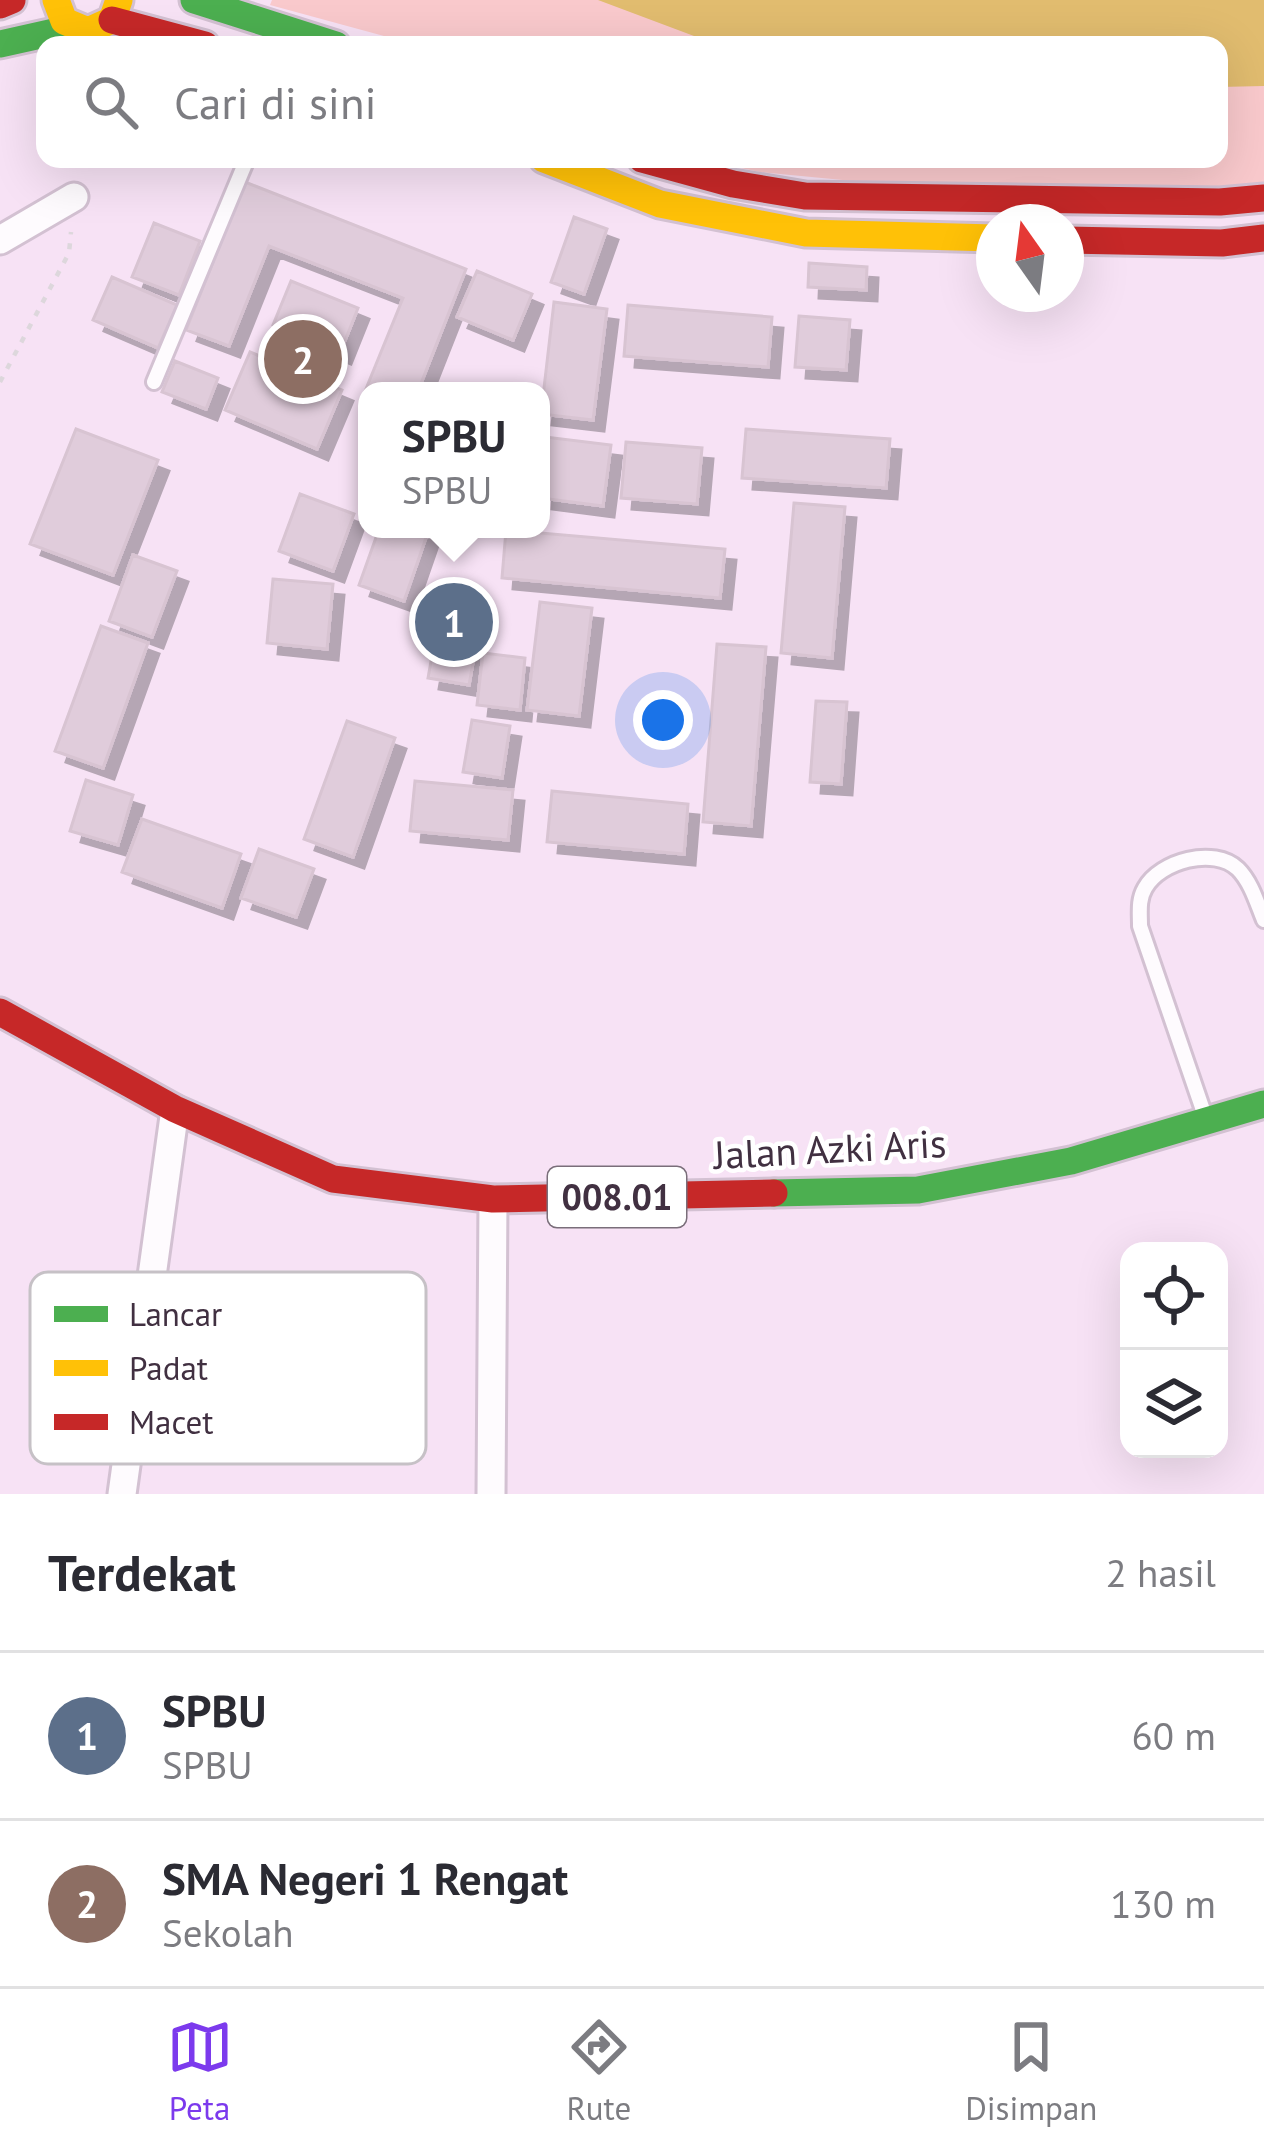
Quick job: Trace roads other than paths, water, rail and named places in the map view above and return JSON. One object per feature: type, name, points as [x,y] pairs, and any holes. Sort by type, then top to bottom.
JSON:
[{"type":"main road","points":[[0,5],[11,0]]},
{"type":"main road","points":[[56,0],[58,12],[72,28]]},
{"type":"main road","points":[[209,2],[309,36]]},
{"type":"main road","points":[[0,44],[72,28],[93,32],[116,10],[182,36]]},
{"type":"main road","points":[[567,168],[660,204],[806,233],[976,238]]},
{"type":"main road","points":[[675,168],[805,196],[1220,202],[1264,198]]},
{"type":"main road","points":[[1084,240],[1222,244],[1264,238]]},
{"type":"main road","name":"Jalan Azki Aris","points":[[0,1012],[175,1109],[333,1180],[493,1199],[918,1190],[1070,1161],[1264,1104]]},
{"type":"street","points":[[0,240],[74,196]]},
{"type":"street","points":[[153,1272],[175,1109]]},
{"type":"street","points":[[491,1494],[493,1199]]},
{"type":"street","points":[[122,1494],[126,1464]]},
{"type":"lane","points":[[154,382],[243,168]]},
{"type":"lane","points":[[1206,1121],[1140,926],[1139,901],[1147,882],[1196,857],[1218,856],[1237,868],[1251,887],[1264,920]]},
{"type":"place","name":"SMA Negeri 1 Rengat","points":[[303,359]]},
{"type":"place","name":"SPBU","points":[[454,622]]}]
